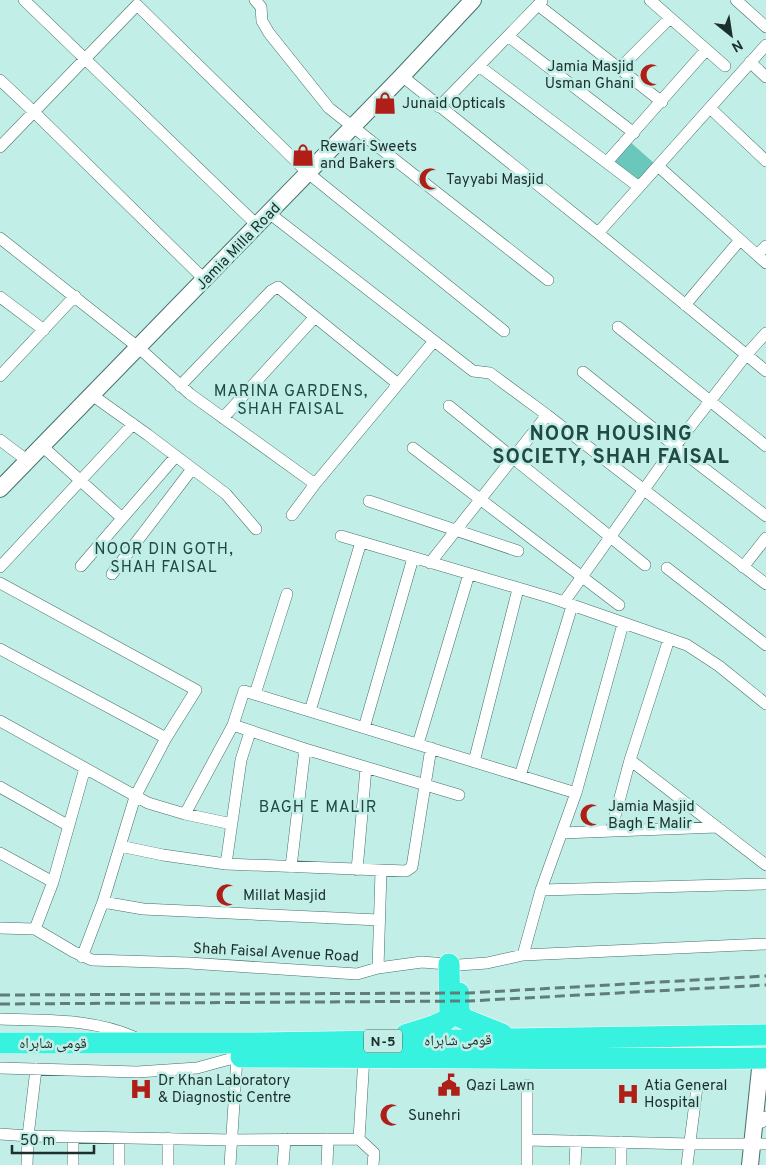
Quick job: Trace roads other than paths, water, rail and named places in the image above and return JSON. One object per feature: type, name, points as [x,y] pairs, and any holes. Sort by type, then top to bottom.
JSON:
[{"type":"highway","points":[[454,965],[459,1010],[462,1018],[468,1022],[515,1039]]},
{"type":"highway","points":[[388,1041],[437,1024],[450,1016],[454,965]]},
{"type":"highway","name":"قومی شاہراہ","points":[[0,1043],[388,1041],[766,1036]]},
{"type":"highway","name":"قومی شاہراہ","points":[[0,1056],[646,1060],[763,1058]]},
{"type":"main road","name":"Jamia Milla Road","points":[[0,489],[205,280],[473,0]]},
{"type":"main road","points":[[0,1033],[134,1037],[160,1043]]},
{"type":"main road","points":[[757,1165],[760,1069],[763,1058]]},
{"type":"main road","points":[[750,1165],[759,1144],[766,1098]]},
{"type":"street","points":[[24,0],[258,225]]},
{"type":"street","points":[[255,0],[261,7],[262,22],[268,33],[329,108],[548,280]]},
{"type":"street","points":[[650,0],[725,66]]},
{"type":"street","points":[[736,0],[766,27]]},
{"type":"street","points":[[742,0],[766,22]]},
{"type":"street","points":[[439,107],[540,3],[662,102]]},
{"type":"street","points":[[0,148],[137,5],[308,173],[504,331]]},
{"type":"street","points":[[619,69],[670,18]]},
{"type":"street","points":[[508,36],[634,133]]},
{"type":"street","points":[[598,233],[766,45]]},
{"type":"street","points":[[607,162],[706,50]]},
{"type":"street","points":[[750,62],[766,77]]},
{"type":"street","points":[[480,66],[639,187]]},
{"type":"street","points":[[480,66],[639,187]]},
{"type":"street","points":[[402,76],[766,371]]},
{"type":"street","points":[[0,80],[205,280]]},
{"type":"street","points":[[710,108],[766,161]]},
{"type":"street","points":[[658,166],[762,260],[766,246]]},
{"type":"street","points":[[269,213],[473,371],[490,373],[766,584]]},
{"type":"street","points":[[0,238],[139,348],[180,386],[315,484]]},
{"type":"street","points":[[685,305],[740,240]]},
{"type":"street","points":[[180,386],[274,288],[278,287],[398,384]]},
{"type":"street","points":[[1,372],[44,330],[75,296]]},
{"type":"street","points":[[0,297],[44,330]]},
{"type":"street","points":[[223,418],[314,318]]},
{"type":"street","points":[[618,326],[766,446]]},
{"type":"street","points":[[520,776],[568,604],[582,576],[675,446],[746,355],[766,333]]},
{"type":"street","points":[[292,515],[315,484],[434,341]]},
{"type":"street","points":[[583,372],[766,516]]},
{"type":"street","points":[[92,395],[226,494],[256,529]]},
{"type":"street","points":[[449,406],[645,564]]},
{"type":"street","points":[[430,563],[547,415]]},
{"type":"street","points":[[0,567],[133,424]]},
{"type":"street","points":[[0,440],[28,462]]},
{"type":"street","points":[[42,446],[122,518]]},
{"type":"street","points":[[413,448],[619,605]]},
{"type":"street","points":[[81,566],[176,456]]},
{"type":"street","points":[[112,574],[192,469]]},
{"type":"street","points":[[369,502],[456,529],[518,551]]},
{"type":"street","points":[[341,536],[518,588],[686,645],[719,666],[766,704]]},
{"type":"street","points":[[743,567],[766,538]]},
{"type":"street","points":[[310,711],[361,542]]},
{"type":"street","points":[[364,728],[413,558]]},
{"type":"street","points":[[667,568],[766,645]]},
{"type":"street","points":[[418,744],[469,574]]},
{"type":"street","points":[[0,584],[196,690],[166,738],[135,797],[102,902],[82,957]]},
{"type":"street","points":[[474,762],[518,588]]},
{"type":"street","points":[[255,694],[287,594]]},
{"type":"street","points":[[523,955],[541,890],[576,793],[623,624]]},
{"type":"street","points":[[611,831],[630,760],[669,639]]},
{"type":"street","points":[[0,649],[166,738]]},
{"type":"street","points":[[185,814],[233,726],[244,691],[576,793]]},
{"type":"street","points":[[0,721],[148,803],[185,814],[232,824]]},
{"type":"street","points":[[233,726],[459,796]]},
{"type":"street","points":[[226,864],[241,760],[250,732]]},
{"type":"street","points":[[120,846],[163,855],[226,864],[406,871],[412,867],[431,748]]},
{"type":"street","points":[[291,867],[305,749]]},
{"type":"street","points":[[630,760],[766,865]]},
{"type":"street","points":[[35,929],[53,882],[85,768]]},
{"type":"street","points":[[357,870],[366,768]]},
{"type":"street","points":[[0,787],[69,826]]},
{"type":"street","points":[[562,833],[718,827]]},
{"type":"street","points":[[0,854],[53,882]]},
{"type":"street","points":[[0,862],[16,862]]},
{"type":"street","points":[[378,968],[381,871]]},
{"type":"street","points":[[541,890],[766,884]]},
{"type":"street","points":[[102,902],[143,909],[379,920]]},
{"type":"street","name":"Shah Faisal Avenue Road","points":[[0,928],[35,929],[82,957],[92,960],[199,964],[357,974],[378,968],[422,962],[454,965],[487,963],[523,955],[766,944]]},
{"type":"street","points":[[0,1019],[81,1022],[107,1026],[134,1037]]},
{"type":"street","points":[[0,1068],[137,1072],[197,1068],[237,1057],[230,1165]]},
{"type":"street","points":[[359,1139],[364,1057]]},
{"type":"street","points":[[27,1165],[28,1136],[36,1069]]},
{"type":"street","points":[[527,1085],[527,1165]]},
{"type":"street","points":[[687,1165],[697,1087]]},
{"type":"street","points":[[0,1134],[232,1140],[359,1139],[374,1153],[373,1165]]},
{"type":"street","points":[[73,1137],[73,1165]]},
{"type":"street","points":[[119,1138],[119,1165]]},
{"type":"street","points":[[168,1138],[168,1165]]},
{"type":"street","points":[[327,1165],[328,1139]]},
{"type":"street","points":[[283,1165],[285,1140]]},
{"type":"street","points":[[528,1140],[759,1144]]},
{"type":"street","points":[[575,1165],[576,1141]]},
{"type":"street","points":[[621,1142],[621,1165]]},
{"type":"railway","points":[[0,995],[469,993],[766,976]]},
{"type":"railway","points":[[0,1004],[469,1001],[766,985]]},
{"type":"place","name":"Jamia Masjid Usman Ghani","points":[[651,75]]},
{"type":"place","name":"Junaid Opticals","points":[[385,103]]},
{"type":"place","name":"Rewari Sweets and Bakers","points":[[303,155]]},
{"type":"place","name":"Tayyabi Masjid","points":[[430,179]]},
{"type":"place","name":"Jamia Masjid Bagh E Malir","points":[[591,815]]},
{"type":"place","name":"Millat Masjid","points":[[227,895]]},
{"type":"place","name":"Qazi Lawn","points":[[449,1085]]},
{"type":"place","name":"Dr Khan Laboratory & Diagnostic Centre","points":[[141,1089]]},
{"type":"place","name":"Atia General Hospital","points":[[628,1094]]},
{"type":"place","name":"Sunehri","points":[[391,1115]]},
{"type":"district","name":"MARINA GARDENS, SHAH FAISAL","points":[[291,399]]},
{"type":"district","name":"NOOR HOUSING SOCIETY, SHAH FAISAL","points":[[611,444]]},
{"type":"district","name":"NOOR DIN GOTH, SHAH FAISAL","points":[[164,557]]},
{"type":"district","name":"BAGH E MALIR","points":[[318,806]]}]
